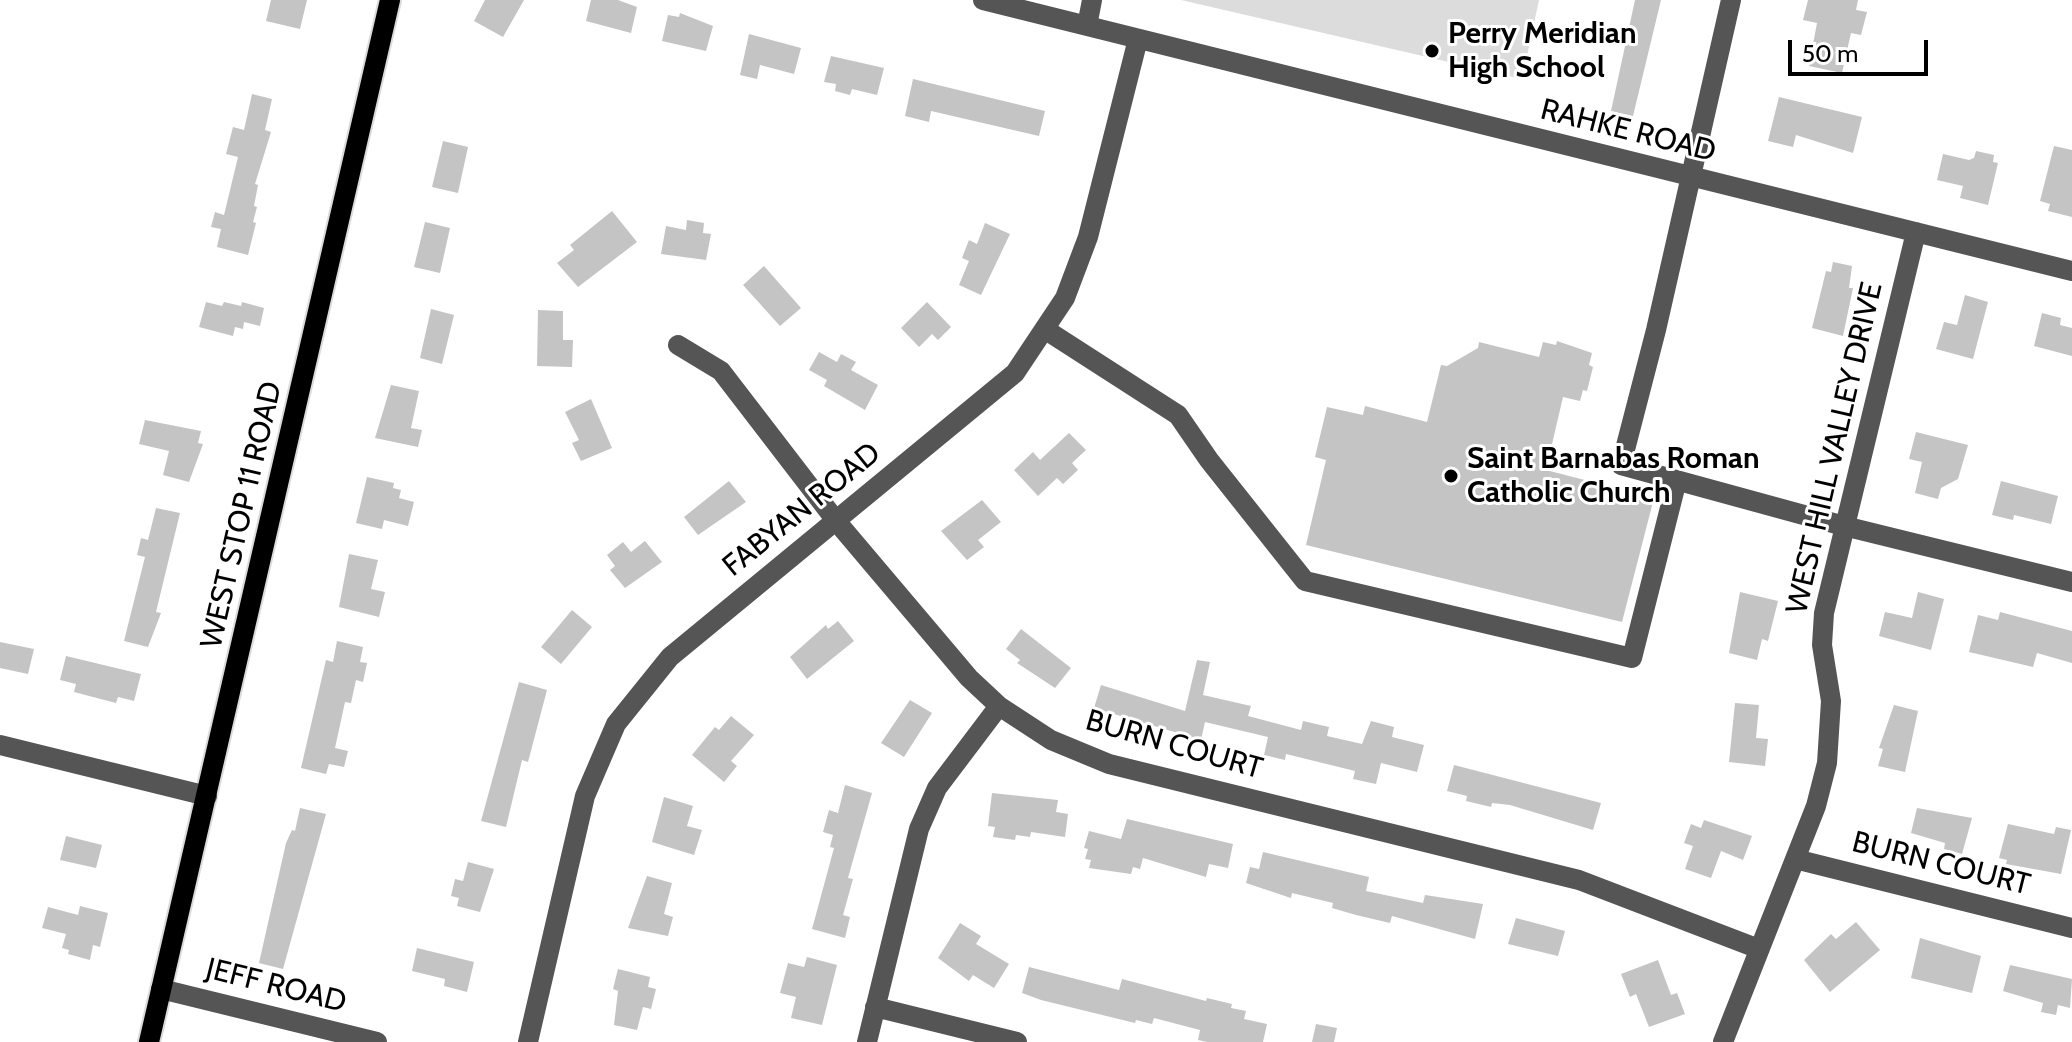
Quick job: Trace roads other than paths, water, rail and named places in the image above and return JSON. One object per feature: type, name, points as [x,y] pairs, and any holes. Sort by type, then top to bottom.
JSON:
[{"type":"main road","name":"WEST STOP 11 ROAD","points":[[149,1042],[390,0]]},
{"type":"street","name":"RAHKE ROAD","points":[[983,0],[2072,271]]},
{"type":"street","points":[[1087,26],[1092,0]]},
{"type":"street","points":[[1731,0],[1621,465],[1844,526],[2072,582]]},
{"type":"street","name":"FABYAN ROAD","points":[[528,1042],[585,796],[616,724],[670,657],[1015,373],[1065,298],[1088,237],[1138,39]]},
{"type":"street","name":"WEST HILL VALLEY DRIVE","points":[[1723,1042],[1816,806],[1827,763],[1831,701],[1822,645],[1824,613],[1916,232]]},
{"type":"street","points":[[1046,330],[1178,415],[1209,460],[1305,581],[1632,658],[1677,480]]},
{"type":"street","name":"BURN COURT","points":[[678,345],[721,371],[837,522],[969,678],[999,706],[1051,740],[1109,764],[1579,880],[1759,949]]},
{"type":"street","points":[[867,1042],[919,829],[937,788],[999,706]]},
{"type":"street","points":[[0,745],[207,796]]},
{"type":"street","name":"BURN COURT","points":[[1795,859],[2072,928]]},
{"type":"street","name":"JEFF ROAD","points":[[161,989],[377,1042]]},
{"type":"street","points":[[875,1007],[1017,1042]]},
{"type":"place","name":"Perry Meridian High School","points":[[1432,51]]},
{"type":"place","name":"Saint Barnabas Roman Catholic Church","points":[[1451,476]]}]
